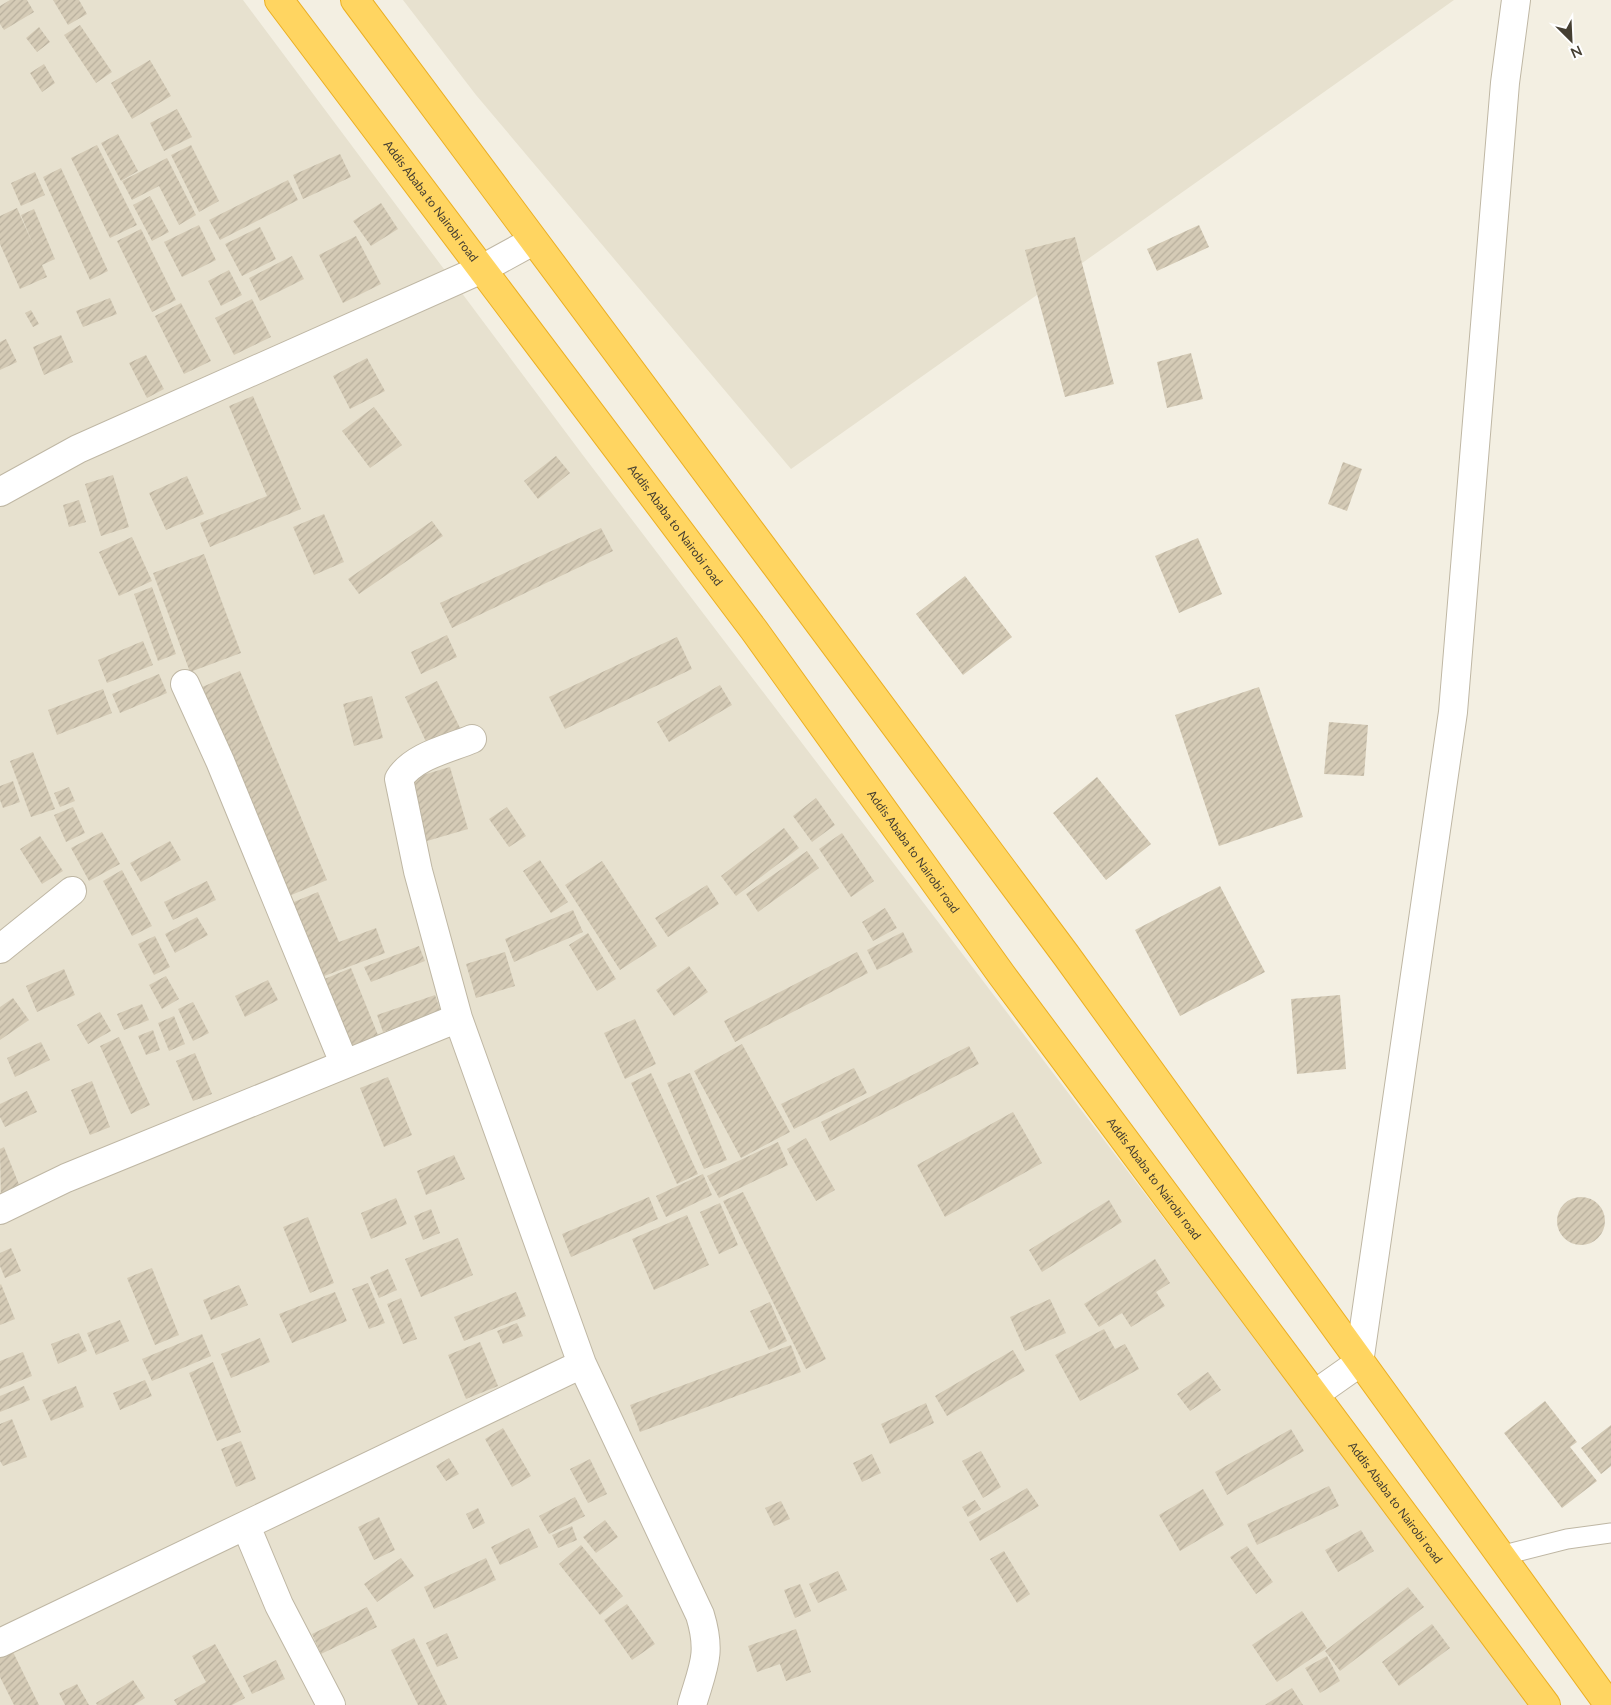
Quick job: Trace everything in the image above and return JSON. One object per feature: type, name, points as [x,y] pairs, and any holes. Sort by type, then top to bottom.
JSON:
[{"type":"highway","name":"Addis Ababa to Nairobi road","points":[[279,0],[754,630],[1002,974],[1546,1705]]},
{"type":"highway","points":[[355,0],[1060,947],[1608,1705]]},
{"type":"street","points":[[1315,1394],[1359,1363],[1453,712],[1504,92],[1516,0]]},
{"type":"street","points":[[0,492],[78,449],[482,268],[533,240]]},
{"type":"street","points":[[185,684],[227,779],[344,1064]]},
{"type":"street","points":[[472,739],[414,763],[405,769],[399,780],[418,871],[458,1018],[582,1364],[700,1615],[706,1636],[707,1654],[692,1705]]},
{"type":"street","points":[[0,949],[72,891]]},
{"type":"street","points":[[0,1210],[66,1178],[458,1018]]},
{"type":"street","points":[[0,1643],[582,1364]]},
{"type":"street","points":[[246,1526],[279,1605],[331,1705]]},
{"type":"lane","points":[[1500,1556],[1567,1539],[1611,1533]]},
{"type":"shaded area","points":[[0,0],[243,0],[582,454],[1534,1705],[0,1705]]},
{"type":"shaded area","points":[[403,0],[1454,0],[791,469],[476,95]]},
{"type":"building","points":[[10,0],[27,0],[34,12],[4,30],[0,24],[0,6]]},
{"type":"building","points":[[53,0],[79,0],[87,14],[68,25]]},
{"type":"building","points":[[80,25],[112,72],[96,83],[64,35]]},
{"type":"building","points":[[39,27],[50,42],[37,52],[26,38]]},
{"type":"building","points":[[150,60],[171,96],[132,119],[111,83]]},
{"type":"building","points":[[44,64],[55,83],[42,92],[30,73]]},
{"type":"building","points":[[177,109],[192,137],[164,151],[150,123]]},
{"type":"building","points":[[118,134],[138,171],[121,181],[101,143]]},
{"type":"building","points":[[97,145],[137,225],[110,238],[71,158]]},
{"type":"building","points":[[191,145],[219,201],[199,212],[171,155]]},
{"type":"building","points":[[340,154],[351,177],[303,199],[293,175]]},
{"type":"building","points":[[167,158],[196,215],[179,225],[159,186],[132,200],[122,181]]},
{"type":"building","points":[[61,168],[108,271],[90,280],[43,177]]},
{"type":"building","points":[[35,172],[45,195],[21,206],[11,183]]},
{"type":"building","points":[[288,180],[298,200],[220,240],[209,220]]},
{"type":"building","points":[[150,196],[169,232],[152,241],[133,205]]},
{"type":"building","points":[[381,203],[398,229],[371,246],[353,221]]},
{"type":"building","points":[[17,208],[34,247],[21,215],[34,209],[55,259],[42,265],[47,277],[20,289],[0,244],[0,216]]},
{"type":"building","points":[[199,225],[216,260],[182,277],[164,242]]},
{"type":"building","points":[[1199,225],[1209,247],[1157,271],[1147,249]]},
{"type":"building","points":[[260,227],[276,259],[242,276],[225,244]]},
{"type":"building","points":[[141,229],[176,300],[152,312],[117,241]]},
{"type":"building","points":[[356,236],[381,284],[343,303],[319,255]]},
{"type":"building","points":[[1075,237],[1114,384],[1065,397],[1025,250]]},
{"type":"building","points":[[292,256],[304,279],[260,301],[249,278]]},
{"type":"building","points":[[229,270],[242,295],[221,306],[208,281]]},
{"type":"building","points":[[110,298],[117,314],[83,327],[76,311]]},
{"type":"building","points":[[252,299],[271,337],[234,355],[215,318]]},
{"type":"building","points":[[181,303],[211,361],[184,374],[155,316]]},
{"type":"building","points":[[31,310],[39,324],[33,327],[25,313]]},
{"type":"building","points":[[61,335],[73,362],[44,375],[33,347]]},
{"type":"building","points":[[6,339],[17,362],[0,370],[0,342]]},
{"type":"building","points":[[1191,353],[1203,399],[1167,408],[1157,362]]},
{"type":"building","points":[[146,355],[164,389],[147,398],[129,363]]},
{"type":"building","points":[[367,358],[385,391],[350,409],[333,376]]},
{"type":"building","points":[[253,396],[301,509],[210,547],[200,523],[267,496],[229,406]]},
{"type":"building","points":[[374,407],[402,445],[370,468],[342,431]]},
{"type":"building","points":[[556,456],[570,473],[538,499],[524,481]]},
{"type":"building","points":[[1343,462],[1362,469],[1347,511],[1328,504]]},
{"type":"building","points":[[113,475],[129,527],[101,536],[85,484]]},
{"type":"building","points":[[187,476],[204,514],[166,530],[149,493]]},
{"type":"building","points":[[79,500],[86,522],[69,527],[63,505]]},
{"type":"building","points":[[324,514],[344,562],[314,575],[293,527]]},
{"type":"building","points":[[432,521],[443,536],[359,594],[348,579]]},
{"type":"building","points":[[601,528],[613,551],[452,628],[440,603]]},
{"type":"building","points":[[132,537],[152,581],[119,596],[99,552]]},
{"type":"building","points":[[1198,538],[1222,594],[1179,613],[1155,556]]},
{"type":"building","points":[[204,554],[241,653],[190,672],[153,573]]},
{"type":"building","points":[[965,576],[1012,637],[963,675],[916,614]]},
{"type":"building","points":[[152,587],[176,654],[158,661],[134,594]]},
{"type":"building","points":[[447,635],[457,657],[421,674],[411,652]]},
{"type":"building","points":[[677,637],[692,669],[565,729],[549,697]]},
{"type":"building","points":[[143,641],[153,665],[107,683],[98,660]]},
{"type":"building","points":[[240,671],[327,880],[282,899],[195,690]]},
{"type":"building","points":[[159,674],[167,693],[120,713],[112,694]]},
{"type":"building","points":[[437,681],[462,732],[429,748],[405,697]]},
{"type":"building","points":[[720,685],[732,705],[669,742],[657,722]]},
{"type":"building","points":[[1259,687],[1303,817],[1219,846],[1175,715]]},
{"type":"building","points":[[103,689],[112,713],[57,735],[48,710]]},
{"type":"building","points":[[372,696],[383,738],[354,746],[343,704]]},
{"type":"building","points":[[1329,722],[1368,725],[1364,776],[1324,774]]},
{"type":"building","points":[[33,752],[55,809],[31,817],[10,761]]},
{"type":"building","points":[[450,767],[468,829],[427,841],[409,779]]},
{"type":"building","points":[[1097,777],[1151,844],[1106,880],[1053,813]]},
{"type":"building","points":[[13,781],[20,802],[3,808],[0,800],[0,786]]},
{"type":"building","points":[[69,787],[75,801],[60,807],[54,793]]},
{"type":"building","points":[[816,798],[835,825],[812,842],[793,816]]},
{"type":"building","points":[[73,807],[85,833],[66,842],[54,815]]},
{"type":"building","points":[[507,807],[526,836],[509,847],[489,819]]},
{"type":"building","points":[[784,828],[799,848],[736,896],[721,876]]},
{"type":"building","points":[[102,832],[120,864],[89,881],[71,848]]},
{"type":"building","points":[[842,833],[874,881],[851,897],[819,849]]},
{"type":"building","points":[[40,836],[63,871],[42,884],[20,849]]},
{"type":"building","points":[[170,841],[181,860],[141,882],[130,863]]},
{"type":"building","points":[[807,851],[819,868],[758,912],[746,894]]},
{"type":"building","points":[[540,860],[568,902],[551,913],[523,871]]},
{"type":"building","points":[[602,861],[657,946],[620,970],[565,885]]},
{"type":"building","points":[[122,870],[152,926],[132,936],[103,881]]},
{"type":"building","points":[[207,881],[216,900],[173,920],[164,902]]},
{"type":"building","points":[[707,885],[719,904],[668,937],[655,918]]},
{"type":"building","points":[[1220,886],[1265,972],[1180,1016],[1135,930]]},
{"type":"building","points":[[318,892],[339,942],[376,928],[385,953],[319,978],[289,904]]},
{"type":"building","points":[[885,908],[897,928],[873,941],[862,922]]},
{"type":"building","points":[[573,910],[583,932],[514,962],[505,939]]},
{"type":"building","points":[[197,917],[208,935],[175,953],[165,934]]},
{"type":"building","points":[[903,932],[913,952],[877,970],[867,950]]},
{"type":"building","points":[[588,933],[616,979],[597,991],[569,945]]},
{"type":"building","points":[[155,936],[170,967],[154,975],[138,944]]},
{"type":"building","points":[[419,946],[425,961],[371,982],[364,967]]},
{"type":"building","points":[[505,952],[515,986],[476,998],[466,964]]},
{"type":"building","points":[[857,952],[868,973],[735,1042],[724,1021]]},
{"type":"building","points":[[689,966],[708,992],[674,1016],[656,990]]},
{"type":"building","points":[[351,968],[378,1035],[350,1047],[322,980]]},
{"type":"building","points":[[64,969],[75,995],[37,1012],[26,986]]},
{"type":"building","points":[[166,976],[179,999],[162,1009],[149,985]]},
{"type":"building","points":[[268,980],[278,1000],[245,1017],[235,996]]},
{"type":"building","points":[[435,995],[441,1012],[383,1032],[377,1015]]},
{"type":"building","points":[[1340,995],[1346,1069],[1297,1074],[1291,999]]},
{"type":"building","points":[[13,998],[29,1020],[0,1040],[0,1007]]},
{"type":"building","points":[[193,1002],[209,1033],[193,1041],[178,1009]]},
{"type":"building","points":[[142,1004],[149,1020],[124,1030],[117,1014]]},
{"type":"building","points":[[100,1012],[111,1031],[88,1044],[77,1025]]},
{"type":"building","points":[[174,1016],[185,1044],[169,1051],[158,1023]]},
{"type":"building","points":[[635,1019],[656,1064],[625,1079],[604,1033]]},
{"type":"building","points":[[153,1030],[160,1050],[146,1055],[138,1036]]},
{"type":"building","points":[[119,1037],[150,1105],[131,1114],[100,1046]]},
{"type":"building","points":[[41,1042],[50,1060],[15,1077],[7,1058]]},
{"type":"building","points":[[742,1044],[790,1132],[741,1158],[694,1071]]},
{"type":"building","points":[[969,1046],[979,1064],[830,1141],[821,1122]]},
{"type":"building","points":[[195,1053],[212,1094],[193,1101],[176,1061]]},
{"type":"building","points":[[854,1068],[867,1093],[794,1129],[781,1104]]},
{"type":"building","points":[[651,1073],[698,1174],[677,1184],[631,1083]]},
{"type":"building","points":[[690,1073],[727,1160],[704,1169],[667,1083]]},
{"type":"building","points":[[388,1077],[412,1135],[384,1147],[360,1088]]},
{"type":"building","points":[[92,1081],[110,1127],[90,1135],[71,1090]]},
{"type":"building","points":[[27,1091],[37,1112],[5,1127],[0,1117],[0,1104]]},
{"type":"building","points":[[1013,1112],[1042,1163],[945,1217],[917,1165]]},
{"type":"building","points":[[806,1138],[835,1190],[816,1201],[787,1149]]},
{"type":"building","points":[[778,1142],[788,1165],[719,1198],[707,1176]]},
{"type":"building","points":[[4,1147],[20,1187],[1,1195],[0,1149]]},
{"type":"building","points":[[454,1155],[465,1179],[426,1195],[417,1171]]},
{"type":"building","points":[[703,1174],[712,1195],[666,1217],[656,1196]]},
{"type":"building","points":[[743,1192],[826,1359],[806,1369],[723,1201]]},
{"type":"building","points":[[649,1197],[658,1219],[571,1257],[562,1234]]},
{"type":"building","points":[[1576,1197],[1586,1197],[1595,1201],[1601,1207],[1605,1221],[1601,1235],[1595,1241],[1586,1245],[1576,1245],[1567,1241],[1561,1235],[1557,1226],[1557,1216],[1561,1207],[1567,1201]]},
{"type":"building","points":[[396,1198],[407,1224],[371,1239],[361,1213]]},
{"type":"building","points":[[1109,1200],[1122,1222],[1042,1272],[1029,1250]]},
{"type":"building","points":[[720,1203],[738,1245],[719,1254],[700,1212]]},
{"type":"building","points":[[431,1209],[440,1233],[423,1240],[414,1216]]},
{"type":"building","points":[[687,1215],[709,1265],[654,1290],[632,1239]]},
{"type":"building","points":[[308,1217],[334,1283],[310,1293],[283,1227]]},
{"type":"building","points":[[458,1238],[473,1275],[421,1297],[405,1259]]},
{"type":"building","points":[[11,1248],[21,1271],[5,1278],[0,1266],[0,1253]]},
{"type":"building","points":[[1155,1259],[1170,1283],[1156,1292],[1165,1306],[1131,1327],[1122,1313],[1099,1327],[1084,1304]]},
{"type":"building","points":[[152,1268],[179,1335],[155,1345],[127,1278]]},
{"type":"building","points":[[388,1269],[397,1290],[379,1298],[370,1277]]},
{"type":"building","points":[[368,1283],[385,1323],[369,1329],[352,1289]]},
{"type":"building","points":[[0,1285],[15,1319],[0,1325]]},
{"type":"building","points":[[239,1285],[248,1305],[211,1320],[203,1300]]},
{"type":"building","points":[[335,1292],[347,1321],[292,1343],[279,1314]]},
{"type":"building","points":[[516,1292],[526,1316],[464,1341],[454,1317]]},
{"type":"building","points":[[401,1298],[417,1339],[403,1344],[387,1304]]},
{"type":"building","points":[[1050,1299],[1066,1333],[1025,1351],[1010,1317]]},
{"type":"building","points":[[770,1302],[787,1341],[769,1350],[750,1311]]},
{"type":"building","points":[[120,1320],[129,1341],[96,1355],[87,1333]]},
{"type":"building","points":[[517,1323],[523,1336],[503,1344],[497,1331]]},
{"type":"building","points":[[1104,1329],[1115,1349],[1125,1344],[1139,1369],[1080,1401],[1055,1355]]},
{"type":"building","points":[[79,1333],[87,1351],[58,1364],[51,1344]]},
{"type":"building","points":[[202,1334],[211,1356],[152,1381],[142,1359]]},
{"type":"building","points":[[260,1338],[270,1362],[231,1378],[221,1354]]},
{"type":"building","points":[[480,1342],[498,1386],[466,1399],[448,1355]]},
{"type":"building","points":[[791,1345],[801,1372],[640,1432],[630,1405]]},
{"type":"building","points":[[1013,1350],[1025,1371],[947,1416],[935,1396]]},
{"type":"building","points":[[23,1352],[32,1376],[0,1389],[0,1361]]},
{"type":"building","points":[[213,1362],[241,1432],[217,1441],[189,1373]]},
{"type":"building","points":[[1208,1372],[1221,1390],[1190,1411],[1177,1394]]},
{"type":"building","points":[[145,1380],[152,1396],[120,1410],[113,1393]]},
{"type":"building","points":[[24,1386],[30,1400],[0,1412],[0,1396]]},
{"type":"building","points":[[76,1386],[84,1407],[51,1421],[42,1400]]},
{"type":"building","points":[[1545,1401],[1577,1442],[1570,1447],[1597,1481],[1562,1508],[1504,1433]]},
{"type":"building","points":[[926,1403],[934,1423],[890,1444],[881,1424]]},
{"type":"building","points":[[12,1419],[27,1457],[3,1466],[0,1461],[0,1424]]},
{"type":"building","points":[[1611,1425],[1611,1466],[1601,1474],[1581,1448]]},
{"type":"building","points":[[503,1428],[531,1476],[512,1487],[485,1439]]},
{"type":"building","points":[[1291,1429],[1304,1451],[1227,1495],[1215,1472]]},
{"type":"building","points":[[241,1441],[256,1479],[236,1487],[221,1449]]},
{"type":"building","points":[[981,1451],[1001,1487],[983,1498],[962,1461]]},
{"type":"building","points":[[872,1454],[881,1473],[862,1482],[853,1463]]},
{"type":"building","points":[[449,1458],[459,1474],[446,1481],[436,1466]]},
{"type":"building","points":[[590,1459],[607,1494],[588,1503],[570,1469]]},
{"type":"building","points":[[1329,1486],[1339,1506],[1257,1545],[1247,1524]]},
{"type":"building","points":[[1027,1488],[1039,1506],[980,1541],[969,1522]]},
{"type":"building","points":[[1203,1489],[1224,1525],[1180,1551],[1159,1515]]},
{"type":"building","points":[[575,1497],[585,1516],[549,1534],[539,1516]]},
{"type":"building","points":[[975,1500],[981,1509],[968,1517],[962,1507]]},
{"type":"building","points":[[781,1501],[790,1519],[774,1526],[765,1508]]},
{"type":"building","points":[[478,1508],[485,1523],[473,1529],[466,1514]]},
{"type":"building","points":[[379,1517],[395,1550],[374,1560],[358,1527]]},
{"type":"building","points":[[605,1520],[618,1537],[596,1553],[583,1537]]},
{"type":"building","points":[[572,1526],[577,1540],[558,1548],[552,1535]]},
{"type":"building","points":[[529,1528],[538,1547],[500,1565],[491,1547]]},
{"type":"building","points":[[1361,1530],[1374,1551],[1338,1572],[1325,1550]]},
{"type":"building","points":[[581,1545],[623,1596],[600,1615],[559,1564]]},
{"type":"building","points":[[1247,1546],[1273,1582],[1256,1594],[1230,1557]]},
{"type":"building","points":[[1004,1551],[1030,1594],[1017,1603],[990,1559]]},
{"type":"building","points":[[401,1558],[414,1576],[377,1602],[364,1584]]},
{"type":"building","points":[[486,1558],[496,1580],[434,1609],[424,1587]]},
{"type":"building","points":[[838,1571],[847,1590],[818,1603],[809,1584]]},
{"type":"building","points":[[800,1584],[811,1611],[795,1618],[784,1590]]},
{"type":"building","points":[[1408,1587],[1424,1607],[1340,1671],[1325,1651]]},
{"type":"building","points":[[627,1604],[655,1644],[632,1660],[604,1620]]},
{"type":"building","points":[[367,1607],[377,1627],[321,1654],[312,1634]]},
{"type":"building","points":[[1302,1611],[1327,1648],[1277,1682],[1252,1645]]},
{"type":"building","points":[[1432,1624],[1450,1648],[1399,1686],[1382,1662]]},
{"type":"building","points":[[796,1629],[811,1672],[786,1681],[780,1664],[757,1672],[748,1646]]},
{"type":"building","points":[[447,1633],[458,1658],[437,1667],[426,1643]]},
{"type":"building","points":[[414,1638],[447,1705],[418,1705],[391,1650]]},
{"type":"building","points":[[215,1644],[245,1698],[232,1705],[177,1705],[174,1700],[206,1682],[192,1656]]},
{"type":"building","points":[[13,1652],[39,1705],[14,1705],[0,1677],[0,1658]]},
{"type":"building","points":[[1327,1656],[1340,1681],[1320,1693],[1305,1668]]},
{"type":"building","points":[[276,1660],[285,1679],[252,1694],[243,1676]]},
{"type":"building","points":[[133,1680],[145,1698],[134,1705],[97,1705],[96,1703]]},
{"type":"building","points":[[77,1684],[89,1705],[65,1705],[59,1693]]},
{"type":"building","points":[[1292,1688],[1303,1705],[1265,1705]]}]
